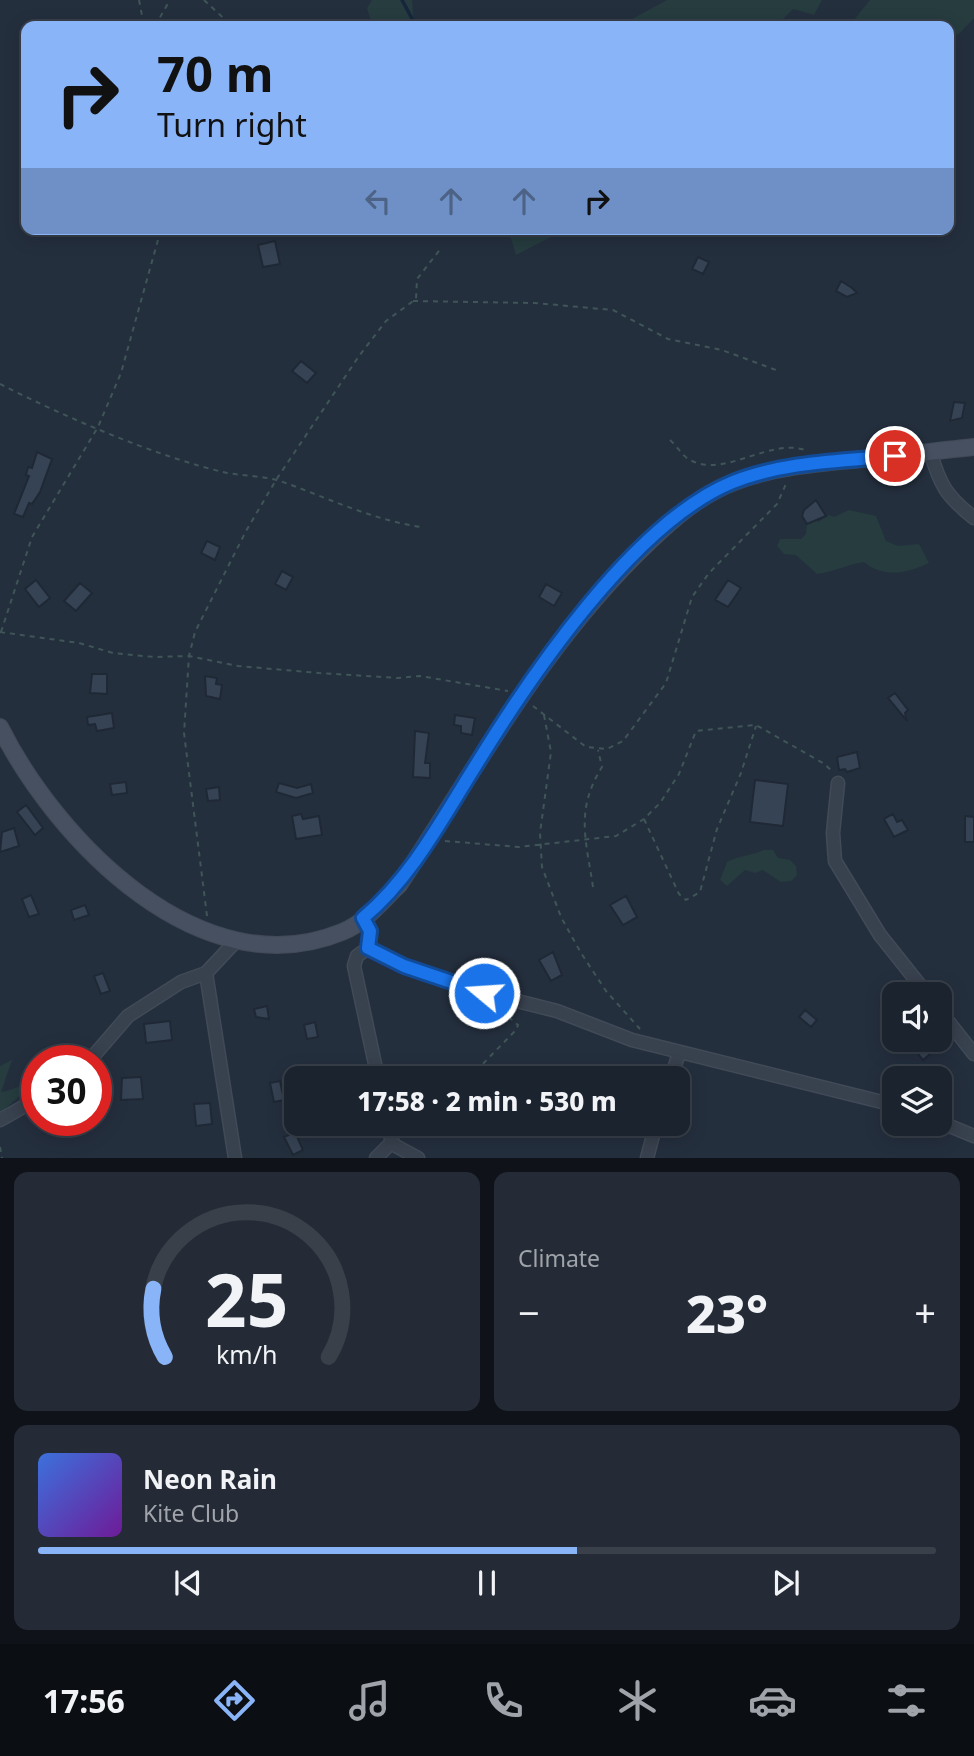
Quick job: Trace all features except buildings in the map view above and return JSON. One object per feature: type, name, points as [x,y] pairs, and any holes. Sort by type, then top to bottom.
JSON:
[{"type":"main road","points":[[2,736],[40,795],[99,860],[177,918],[207,931],[268,946],[311,941],[344,931],[363,918],[399,884],[519,695],[600,591],[679,515],[732,483],[759,474],[820,463],[974,447]]},
{"type":"street","points":[[930,451],[941,486],[954,503],[974,518]]},
{"type":"street","points":[[838,783],[833,833],[835,861],[880,935],[917,982]]},
{"type":"street","points":[[363,918],[370,931],[368,948],[357,956],[354,966],[375,1066]]},
{"type":"street","points":[[103,1045],[128,1017],[181,982],[206,972],[237,940]]},
{"type":"street","points":[[368,948],[404,966],[465,988],[557,1011],[652,1045],[882,1102]]},
{"type":"street","points":[[206,972],[235,1157]]},
{"type":"street","points":[[952,1026],[974,1054]]},
{"type":"street","points":[[675,1066],[679,1053]]},
{"type":"street","points":[[0,1120],[21,1108]]},
{"type":"street","points":[[952,1127],[974,1136]]},
{"type":"street","points":[[390,1136],[392,1142],[418,1157]]},
{"type":"street","points":[[647,1157],[653,1136]]},
{"type":"street","points":[[376,1157],[392,1142]]},
{"type":"path","points":[[139,0],[143,21]]},
{"type":"path","points":[[158,21],[170,0]]},
{"type":"path","points":[[204,0],[227,21]]},
{"type":"path","points":[[159,235],[121,373],[98,427],[42,517],[1,633],[79,643],[113,653],[154,657],[189,656],[251,668],[371,677],[420,676],[477,683],[519,695]]},
{"type":"path","points":[[207,931],[206,891],[185,762],[189,656],[195,632],[217,585],[276,480],[359,356],[386,321],[416,299],[416,279],[433,263],[442,247]]},
{"type":"path","points":[[412,302],[535,303],[613,310],[668,339],[722,350],[776,370]]},
{"type":"path","points":[[0,384],[150,448],[227,472],[276,480],[358,510],[421,527]]},
{"type":"path","points":[[670,440],[686,458],[701,465],[787,447],[800,447],[815,453],[820,463]]},
{"type":"path","points":[[652,1045],[606,990],[574,941],[561,917],[542,867],[540,843],[551,768],[544,714],[586,747],[616,747],[643,716],[666,683],[692,597],[709,573],[740,545],[783,496]]},
{"type":"path","points":[[428,842],[519,847],[616,836],[644,819],[660,803],[679,775],[696,731],[757,725],[831,767],[838,783]]},
{"type":"path","points":[[644,819],[679,894],[686,900],[694,898],[700,892],[717,829],[741,773],[757,725]]},
{"type":"path","points":[[593,887],[583,831],[585,802],[602,767],[598,749]]},
{"type":"path","points":[[481,1066],[518,1025],[497,1007]]},
{"type":"path","points":[[392,1142],[401,1136]]},
{"type":"path","points":[[0,1147],[2,1157]]},
{"type":"green space","points":[[372,0],[412,0],[414,21],[371,21],[367,8]]},
{"type":"green space","points":[[667,0],[822,0],[814,15],[793,9],[781,21],[628,21]]},
{"type":"green space","points":[[870,0],[974,0],[974,18],[959,34],[954,36],[954,21],[853,21]]},
{"type":"green space","points":[[510,235],[553,235],[553,236],[516,255]]},
{"type":"green space","points":[[849,510],[876,516],[886,541],[898,546],[919,544],[929,563],[896,573],[880,571],[864,562],[817,574],[796,555],[784,554],[777,546],[780,539],[801,539],[806,534],[807,524],[815,520],[818,522],[829,515],[834,517]]},
{"type":"green space","points":[[763,850],[773,850],[778,858],[790,860],[796,866],[797,875],[791,881],[781,882],[763,870],[755,873],[745,870],[727,886],[720,880],[727,862]]},
{"type":"green space","points":[[12,1060],[1,1092],[21,1085],[21,1095],[0,1113],[0,1066]]},
{"type":"waterway","points":[[402,0],[413,21]]},
{"type":"route","points":[[484,993],[404,966],[368,948],[370,931],[363,918],[399,884],[514,702],[551,653],[621,569],[669,523],[713,493],[759,474],[820,463],[895,456]]}]
